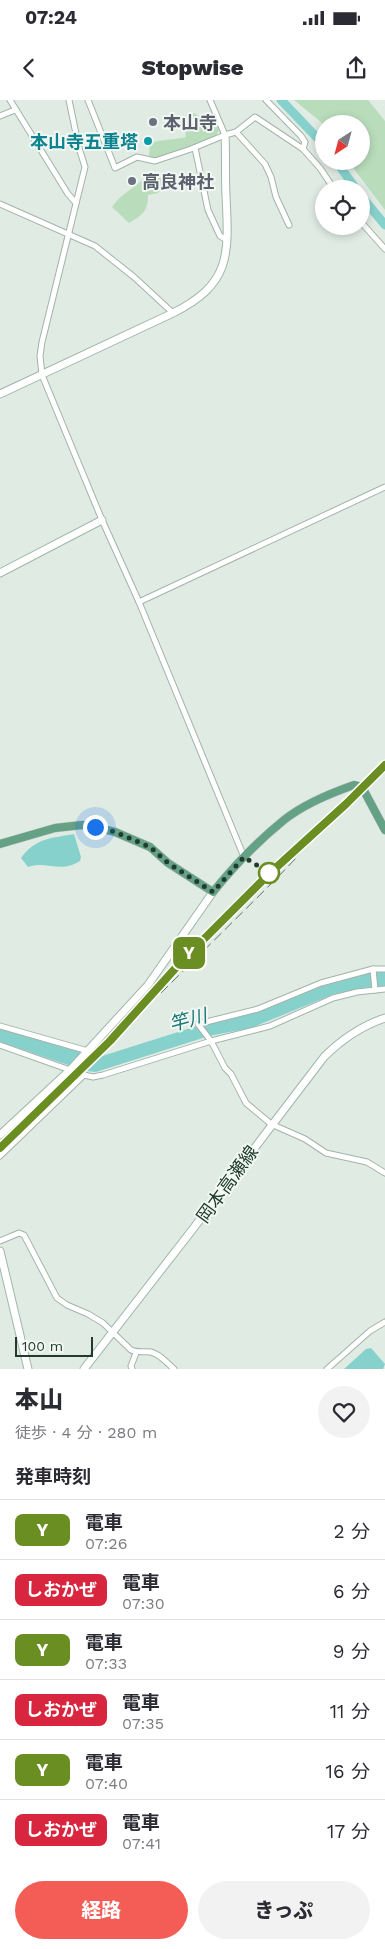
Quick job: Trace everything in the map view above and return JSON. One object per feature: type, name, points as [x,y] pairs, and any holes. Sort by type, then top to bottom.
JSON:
[{"type":"main road","points":[[0,394],[173,314],[197,300],[213,284],[223,265],[227,240],[225,134]]},
{"type":"main road","points":[[0,573],[102,520]]},
{"type":"main road","points":[[0,1135],[70,1070],[148,985],[213,892],[244,857],[284,820],[318,801],[354,785],[362,787],[385,830]]},
{"type":"main road","points":[[0,844],[55,828],[82,825],[95,827],[115,832],[150,847],[168,863],[213,892]]},
{"type":"main road","name":"岡本高瀬線","points":[[84,1369],[190,1234],[318,1063],[335,1046],[359,1029],[385,1018]]},
{"type":"main road","points":[[0,1250],[28,1369]]},
{"type":"street","points":[[10,100],[76,204]]},
{"type":"street","points":[[69,100],[85,167],[42,342],[40,356],[42,375],[102,520],[139,602],[244,857]]},
{"type":"street","points":[[88,100],[115,168],[137,157],[155,161],[195,148],[225,134],[236,132],[255,116],[303,149],[328,180]]},
{"type":"street","points":[[210,100],[225,134]]},
{"type":"street","points":[[266,100],[302,136],[305,142],[303,149]]},
{"type":"street","points":[[0,116],[15,110]]},
{"type":"street","points":[[236,132],[265,164],[276,198],[289,225]]},
{"type":"street","points":[[195,148],[208,210],[220,236],[227,240]]},
{"type":"street","points":[[0,204],[95,246],[134,277],[173,314]]},
{"type":"street","points":[[370,232],[385,249]]},
{"type":"street","points":[[139,602],[385,487]]},
{"type":"street","points":[[385,969],[321,982],[258,1009],[198,1025],[210,1040],[225,1068],[231,1074],[246,1103],[271,1124],[305,1139],[326,1153],[367,1162],[385,1173]]},
{"type":"street","points":[[373,970],[375,989]]},
{"type":"street","points":[[0,1156],[84,1075],[93,1077],[103,1075],[210,1040],[270,1026],[333,998],[375,989],[385,989]]},
{"type":"street","points":[[0,1026],[88,1051]]},
{"type":"street","points":[[0,1045],[70,1070]]},
{"type":"street","points":[[0,1241],[19,1233],[24,1235],[57,1298],[67,1306],[88,1314],[112,1332],[131,1350],[156,1354],[174,1369]]},
{"type":"street","points":[[327,1369],[370,1331],[385,1322]]},
{"type":"street","points":[[132,1369],[131,1366],[136,1352]]},
{"type":"green space","points":[[294,100],[368,100],[385,121],[385,210],[370,190],[370,180],[362,180],[355,170],[370,170],[370,115],[315,115],[315,117]]},
{"type":"green space","points":[[193,113],[203,118],[215,120],[220,129],[215,137],[156,159],[149,156],[150,143],[186,137],[183,117]]},
{"type":"green space","points":[[149,173],[165,174],[167,182],[158,193],[148,195],[147,205],[143,212],[129,223],[112,207],[120,197]]},
{"type":"water","points":[[74,834],[81,857],[80,861],[73,865],[60,867],[35,865],[28,867],[21,858],[32,846],[44,840]]},
{"type":"water","points":[[376,971],[385,971],[385,986],[334,994],[251,1028],[209,1036],[96,1072],[86,1071],[0,1042],[0,1029],[99,1057],[197,1026],[260,1011],[313,988]]},
{"type":"water","points":[[371,1348],[385,1364],[383,1369],[344,1369],[366,1349]]},
{"type":"waterway","points":[[281,100],[315,136]]},
{"type":"waterway","points":[[342,170],[350,180]]},
{"type":"waterway","points":[[370,207],[385,225]]},
{"type":"railway","points":[[0,1148],[110,1041],[181,961],[269,874],[346,804],[385,765]]},
{"type":"railway","points":[[161,993],[299,855]]},
{"type":"train","name":"Y","points":[[0,1148],[110,1041],[181,962],[269,874],[346,804],[385,765]]},
{"type":"place","name":"本山寺","points":[[153,122]]},
{"type":"place","name":"本山寺五重塔","points":[[148,141]]},
{"type":"place","name":"高良神社","points":[[132,181]]},
{"type":"route","points":[[95,827],[142,842],[156,850],[168,863],[213,892],[244,857],[269,873]]},
{"type":"water label","name":"竿川","points":[[188,1020]]}]
